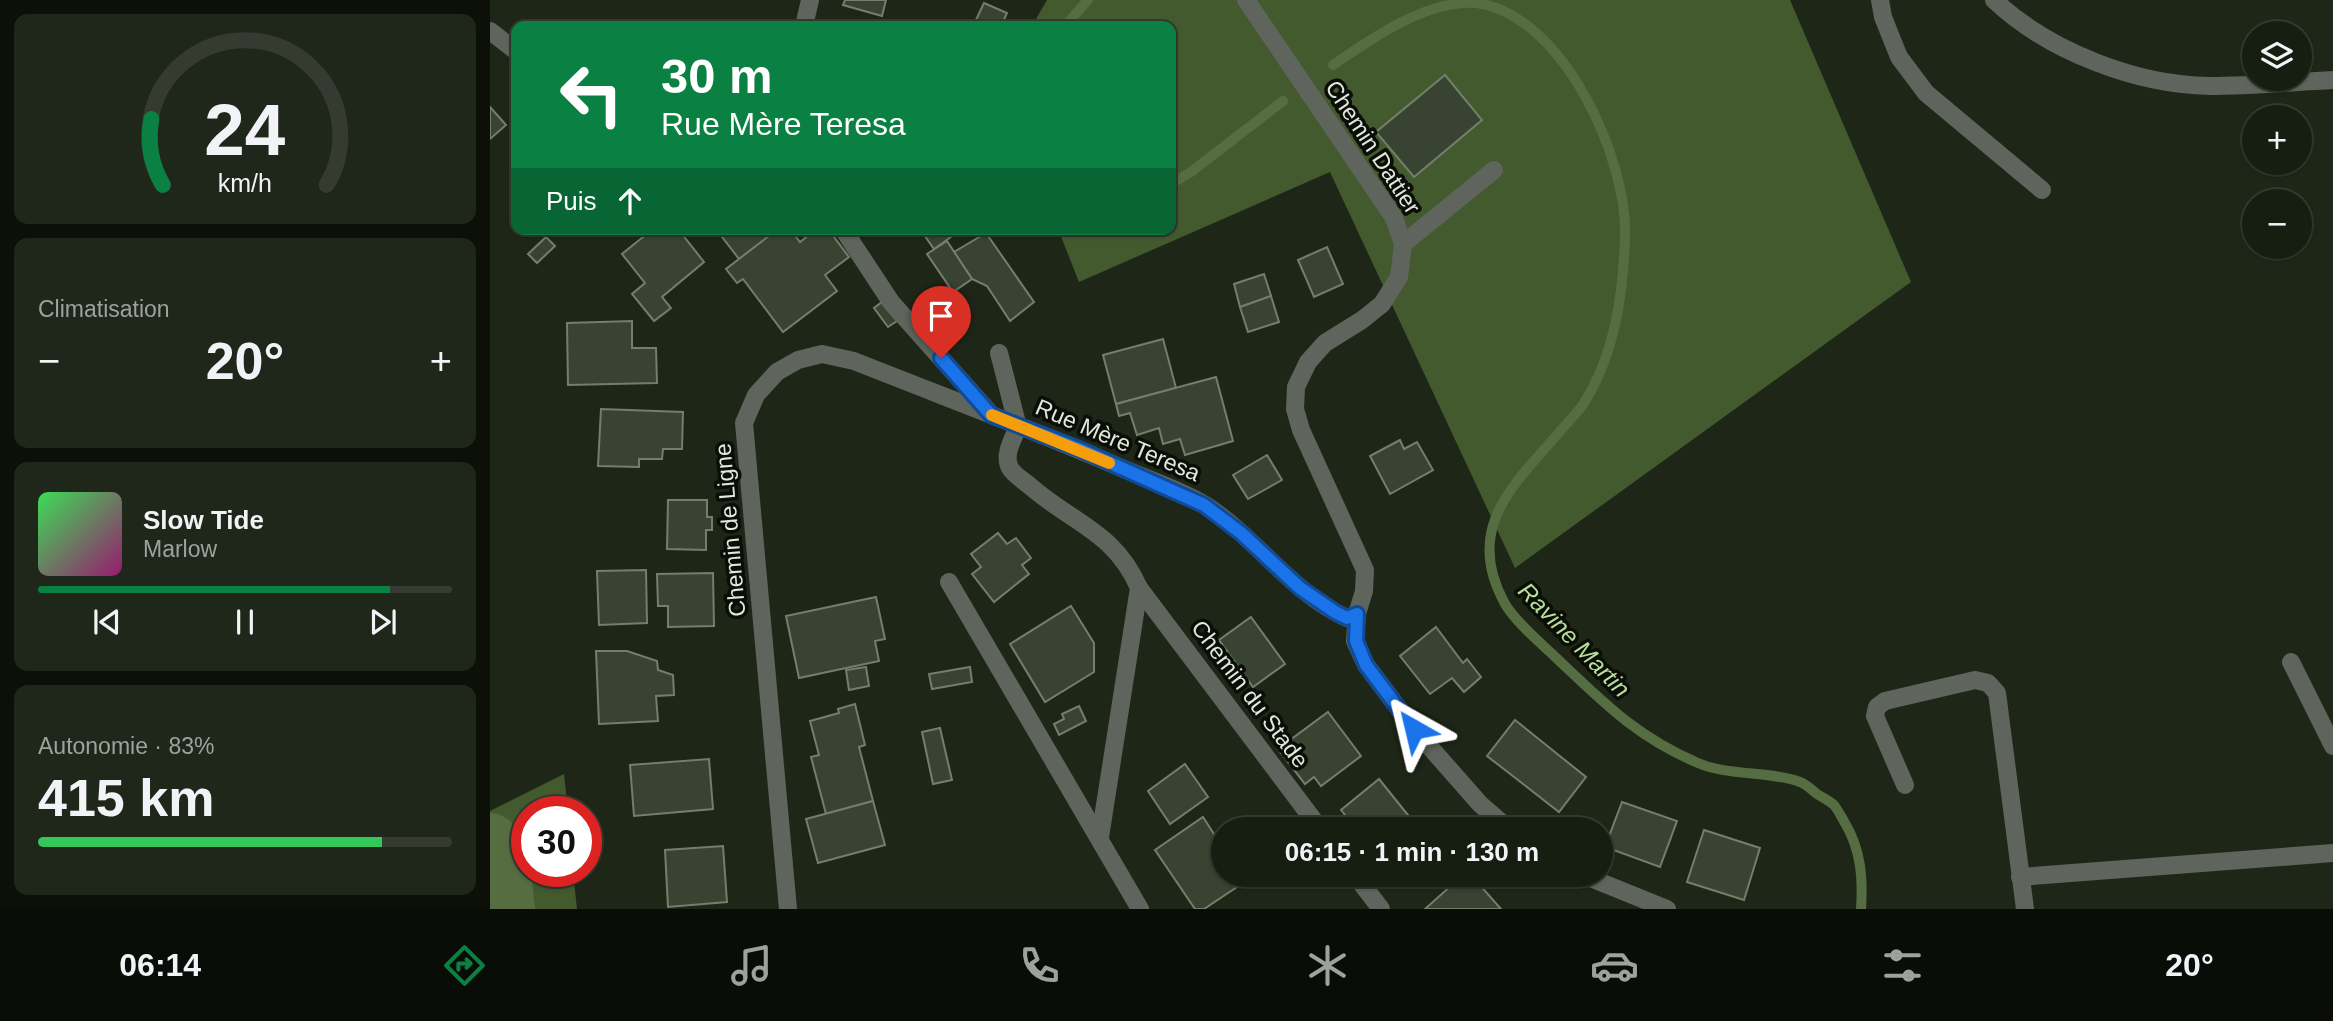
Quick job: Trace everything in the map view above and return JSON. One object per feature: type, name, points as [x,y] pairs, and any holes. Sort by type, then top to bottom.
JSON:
[{"type":"street","points":[[805,21],[810,0]]},
{"type":"street","name":"Chemin Dattier","points":[[1246,0],[1394,218],[1403,244],[1399,277],[1382,304],[1325,343],[1308,362],[1296,387],[1295,409],[1301,430],[1365,570],[1364,592],[1357,614],[1356,641],[1366,665],[1414,729],[1480,804],[1495,817]]},
{"type":"street","points":[[1880,0],[1899,57],[1926,93],[2042,191]]},
{"type":"street","points":[[1994,0],[2049,41],[2090,60],[2147,78],[2208,86],[2333,79]]},
{"type":"street","points":[[490,31],[511,47]]},
{"type":"street","points":[[1403,244],[1494,170]]},
{"type":"street","points":[[847,235],[891,302],[991,415]]},
{"type":"street","name":"Rue Mère Teresa","points":[[999,353],[1018,427],[1079,449],[1204,505],[1241,533],[1300,588],[1347,618],[1357,614]]},
{"type":"street","name":"Chemin de Ligne","points":[[789,909],[744,423],[756,394],[778,372],[798,360],[822,354],[854,361],[1018,427]]},
{"type":"street","name":"Chemin du Stade","points":[[1018,427],[1007,452],[1010,468],[1039,494],[1111,544],[1128,565],[1139,588],[1311,817]]},
{"type":"street","points":[[949,582],[1140,909]]},
{"type":"street","points":[[1100,837],[1139,588]]},
{"type":"street","points":[[2291,662],[2333,746]]},
{"type":"street","points":[[1905,785],[1875,716],[1877,707],[1885,701],[1975,680],[1989,683],[1997,693],[2025,909]]},
{"type":"street","points":[[2021,877],[2333,853]]},
{"type":"street","points":[[1365,887],[1381,909]]},
{"type":"street","points":[[1613,887],[1667,909]]},
{"type":"green space","points":[[1047,0],[1790,0],[1911,282],[1515,568],[1330,172],[1079,282],[1060,235],[1176,235],[1176,21],[1035,21]]},
{"type":"green space","points":[[564,774],[566,796],[520,796]]},
{"type":"green space","points":[[511,800],[511,887],[575,887],[577,909],[490,909],[490,811]]},
{"type":"building","points":[[845,0],[886,0],[882,16],[843,5]]},
{"type":"building","points":[[984,3],[1007,13],[1003,21],[975,21]]},
{"type":"building","points":[[1445,75],[1482,120],[1414,177],[1376,132]]},
{"type":"building","points":[[490,107],[506,125],[490,139]]},
{"type":"building","points":[[646,235],[683,235],[704,262],[662,297],[671,308],[654,321],[632,294],[645,283],[622,254]]},
{"type":"building","points":[[721,235],[771,235],[739,259]]},
{"type":"building","points":[[770,235],[795,235],[800,242],[809,235],[832,235],[849,257],[825,275],[837,291],[783,332],[743,279],[737,283],[726,269]]},
{"type":"building","points":[[924,235],[954,235],[934,249]]},
{"type":"building","points":[[983,235],[987,235],[1034,302],[1010,321],[987,286],[972,279],[954,252]]},
{"type":"building","points":[[546,237],[555,246],[537,263],[528,254]]},
{"type":"building","points":[[947,241],[972,279],[953,292],[927,254]]},
{"type":"building","points":[[1327,247],[1343,284],[1314,297],[1298,260]]},
{"type":"building","points":[[1264,274],[1271,296],[1240,307],[1234,284]]},
{"type":"building","points":[[1271,296],[1279,322],[1248,332],[1240,307]]},
{"type":"building","points":[[882,302],[897,321],[888,327],[874,308]]},
{"type":"building","points":[[632,321],[632,348],[656,348],[657,383],[568,385],[567,323]]},
{"type":"building","points":[[1163,339],[1176,388],[1116,404],[1103,355]]},
{"type":"building","points":[[1216,377],[1233,441],[1185,455],[1180,439],[1163,444],[1159,428],[1137,435],[1130,413],[1119,416],[1116,404]]},
{"type":"building","points":[[601,409],[683,412],[682,449],[663,449],[662,459],[639,459],[639,467],[598,466]]},
{"type":"building","points":[[1400,440],[1404,449],[1417,442],[1433,470],[1390,494],[1370,456]]},
{"type":"building","points":[[1267,455],[1282,480],[1248,499],[1233,475]]},
{"type":"building","points":[[668,500],[707,500],[707,517],[712,517],[712,530],[706,530],[706,550],[667,549]]},
{"type":"building","points":[[998,533],[1007,544],[1016,538],[1031,558],[1022,565],[1029,574],[994,602],[972,574],[981,567],[971,554]]},
{"type":"building","points":[[646,570],[647,623],[599,625],[597,571]]},
{"type":"building","points":[[713,573],[714,626],[668,627],[668,606],[658,606],[657,574]]},
{"type":"building","points":[[876,597],[885,639],[875,641],[879,661],[799,678],[786,616]]},
{"type":"building","points":[[1071,606],[1094,643],[1094,672],[1045,702],[1010,644]]},
{"type":"building","points":[[1251,617],[1285,664],[1253,687],[1219,640]]},
{"type":"building","points":[[1436,627],[1463,663],[1467,659],[1481,677],[1464,692],[1452,678],[1430,694],[1400,656]]},
{"type":"building","points":[[596,651],[627,651],[657,661],[658,670],[673,675],[674,695],[656,696],[658,721],[599,724]]},
{"type":"building","points":[[866,667],[869,686],[849,690],[846,670]]},
{"type":"building","points":[[970,667],[972,682],[932,689],[929,674]]},
{"type":"building","points":[[855,704],[865,745],[859,747],[873,801],[826,814],[811,757],[819,755],[810,721],[839,713],[838,709]]},
{"type":"building","points":[[1079,706],[1086,721],[1059,735],[1054,724],[1064,719],[1062,714]]},
{"type":"building","points":[[1328,712],[1361,756],[1321,786],[1314,777],[1305,784],[1278,749]]},
{"type":"building","points":[[1515,720],[1586,777],[1559,812],[1487,756]]},
{"type":"building","points":[[940,728],[952,780],[933,784],[922,732]]},
{"type":"building","points":[[709,759],[713,809],[634,816],[630,765]]},
{"type":"building","points":[[1185,764],[1208,797],[1170,824],[1148,791]]},
{"type":"building","points":[[1379,779],[1410,817],[1347,817],[1341,810]]},
{"type":"building","points":[[873,801],[885,845],[818,863],[806,819]]},
{"type":"building","points":[[1622,802],[1677,821],[1660,867],[1613,850],[1613,826]]},
{"type":"building","points":[[1203,817],[1211,829],[1211,887],[1237,887],[1204,909],[1195,909],[1155,850]]},
{"type":"building","points":[[1704,830],[1760,848],[1744,900],[1687,882]]},
{"type":"building","points":[[723,846],[727,902],[668,907],[665,850]]},
{"type":"building","points":[[1450,887],[1482,887],[1501,909],[1425,909]]},
{"type":"waterway","name":"Ravine Martin","points":[[1069,21],[1088,0]]},
{"type":"waterway","name":"Ravine Martin","points":[[1333,65],[1382,33],[1419,14],[1457,4],[1476,3],[1508,13],[1536,33],[1562,61],[1584,95],[1602,132],[1615,169],[1623,205],[1625,237],[1619,302],[1610,344],[1595,384],[1584,403],[1528,468],[1500,507],[1492,528],[1489,550],[1493,575],[1504,602],[1531,635],[1602,701],[1655,741],[1710,767],[1800,782],[1834,805],[1855,843],[1858,854],[1862,886],[1861,909]]},
{"type":"waterway","name":"Ravine Martin","points":[[1176,181],[1283,101]]},
{"type":"waterway","points":[[490,842],[503,882],[506,909]]},
{"type":"slow traffic","points":[[992,415],[1109,463]]},
{"type":"route","points":[[941,358],[991,415],[1079,449],[1204,505],[1241,533],[1300,588],[1347,618],[1357,614],[1356,641],[1366,665],[1414,729]]}]
